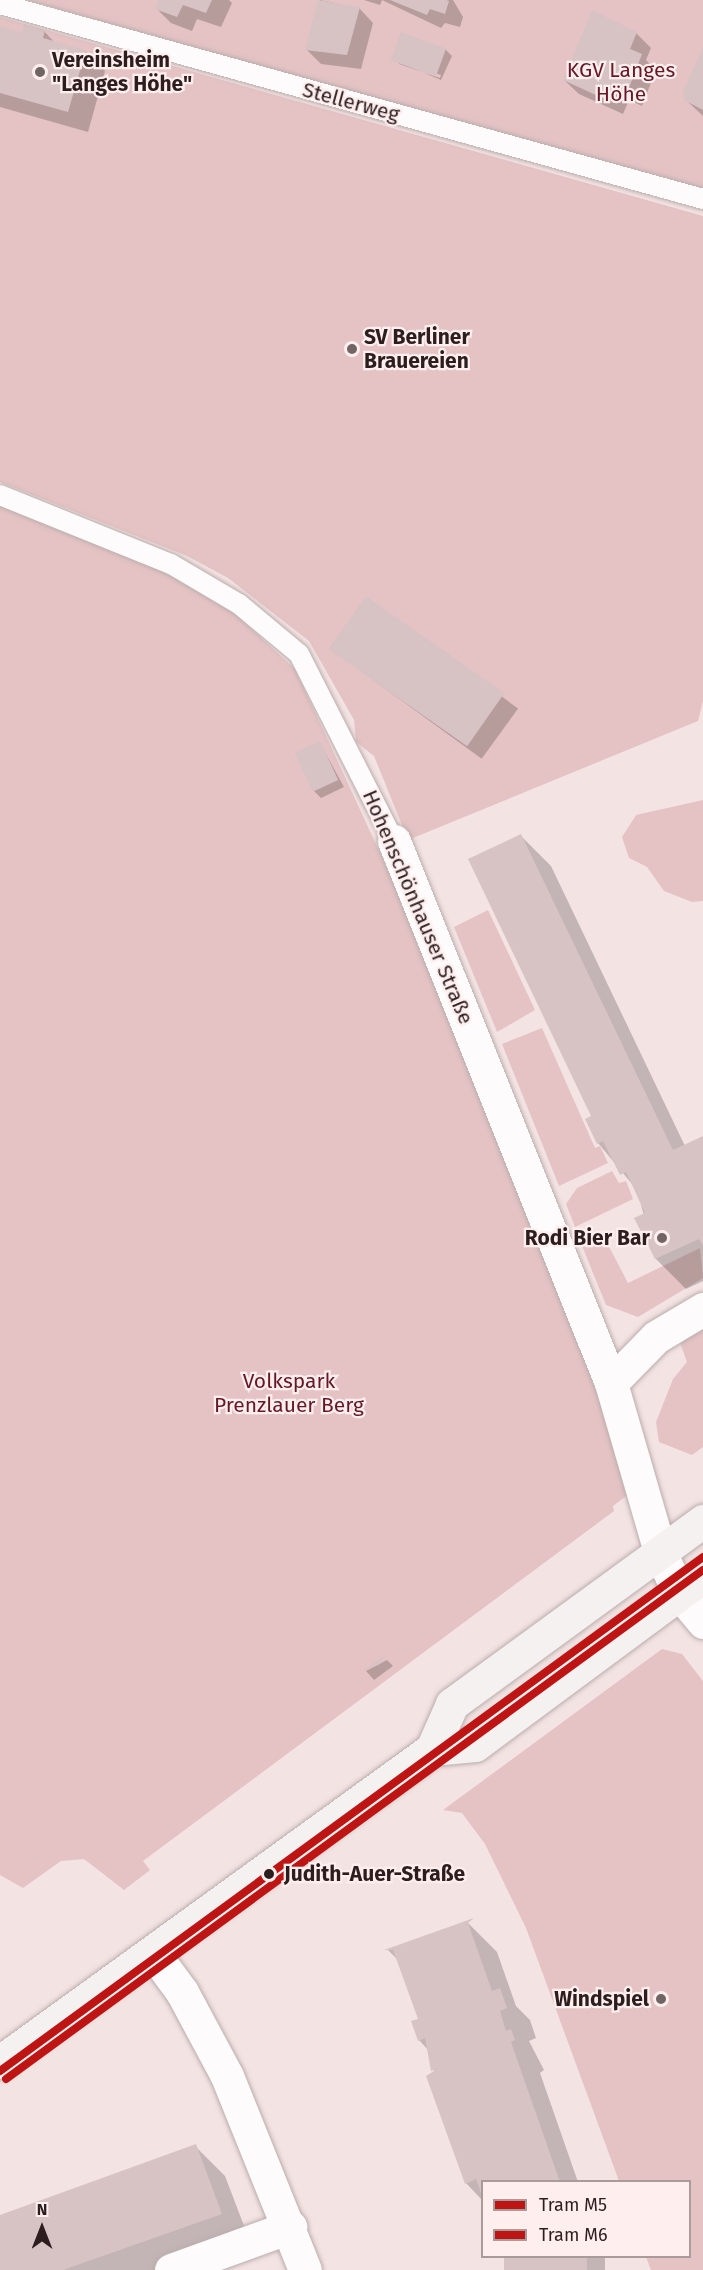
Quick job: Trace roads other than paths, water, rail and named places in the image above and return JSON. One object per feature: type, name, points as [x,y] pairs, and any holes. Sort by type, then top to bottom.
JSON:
[{"type":"street","name":"Hohenschönhauser Straße","points":[[394,841],[611,1383],[660,1552],[691,1585],[703,1622]]},
{"type":"street","points":[[611,1383],[656,1337],[703,1309]]},
{"type":"street","points":[[0,2062],[154,1954],[432,1749],[452,1704],[703,1521]]},
{"type":"street","points":[[432,1749],[475,1745],[691,1585]]},
{"type":"street","points":[[154,1954],[212,2045],[290,2227],[305,2270]]},
{"type":"street","points":[[171,2270],[290,2227]]},
{"type":"lane","name":"Stellerweg","points":[[0,4],[703,199]]},
{"type":"lane","name":"Hohenschönhauser Straße","points":[[0,495],[171,564],[239,604],[299,654],[394,841]]},
{"type":"tram line","name":"M5","points":[[0,2071],[703,1557]]},
{"type":"tram line","name":"M6","points":[[6,2079],[703,1570]]},
{"type":"place","name":"Vereinsheim \"Langes Höhe\"","points":[[40,72]]},
{"type":"place","name":"SV Berliner Brauereien","points":[[352,349]]},
{"type":"place","name":"Rodi Bier Bar","points":[[662,1238]]},
{"type":"place","name":"Judith-Auer-Straße","points":[[269,1874]]},
{"type":"place","name":"Windspiel","points":[[661,1999]]},
{"type":"park label","name":"KGV Langes Höhe","points":[[621,82]]},
{"type":"park label","name":"Volkspark Prenzlauer Berg","points":[[289,1393]]}]
